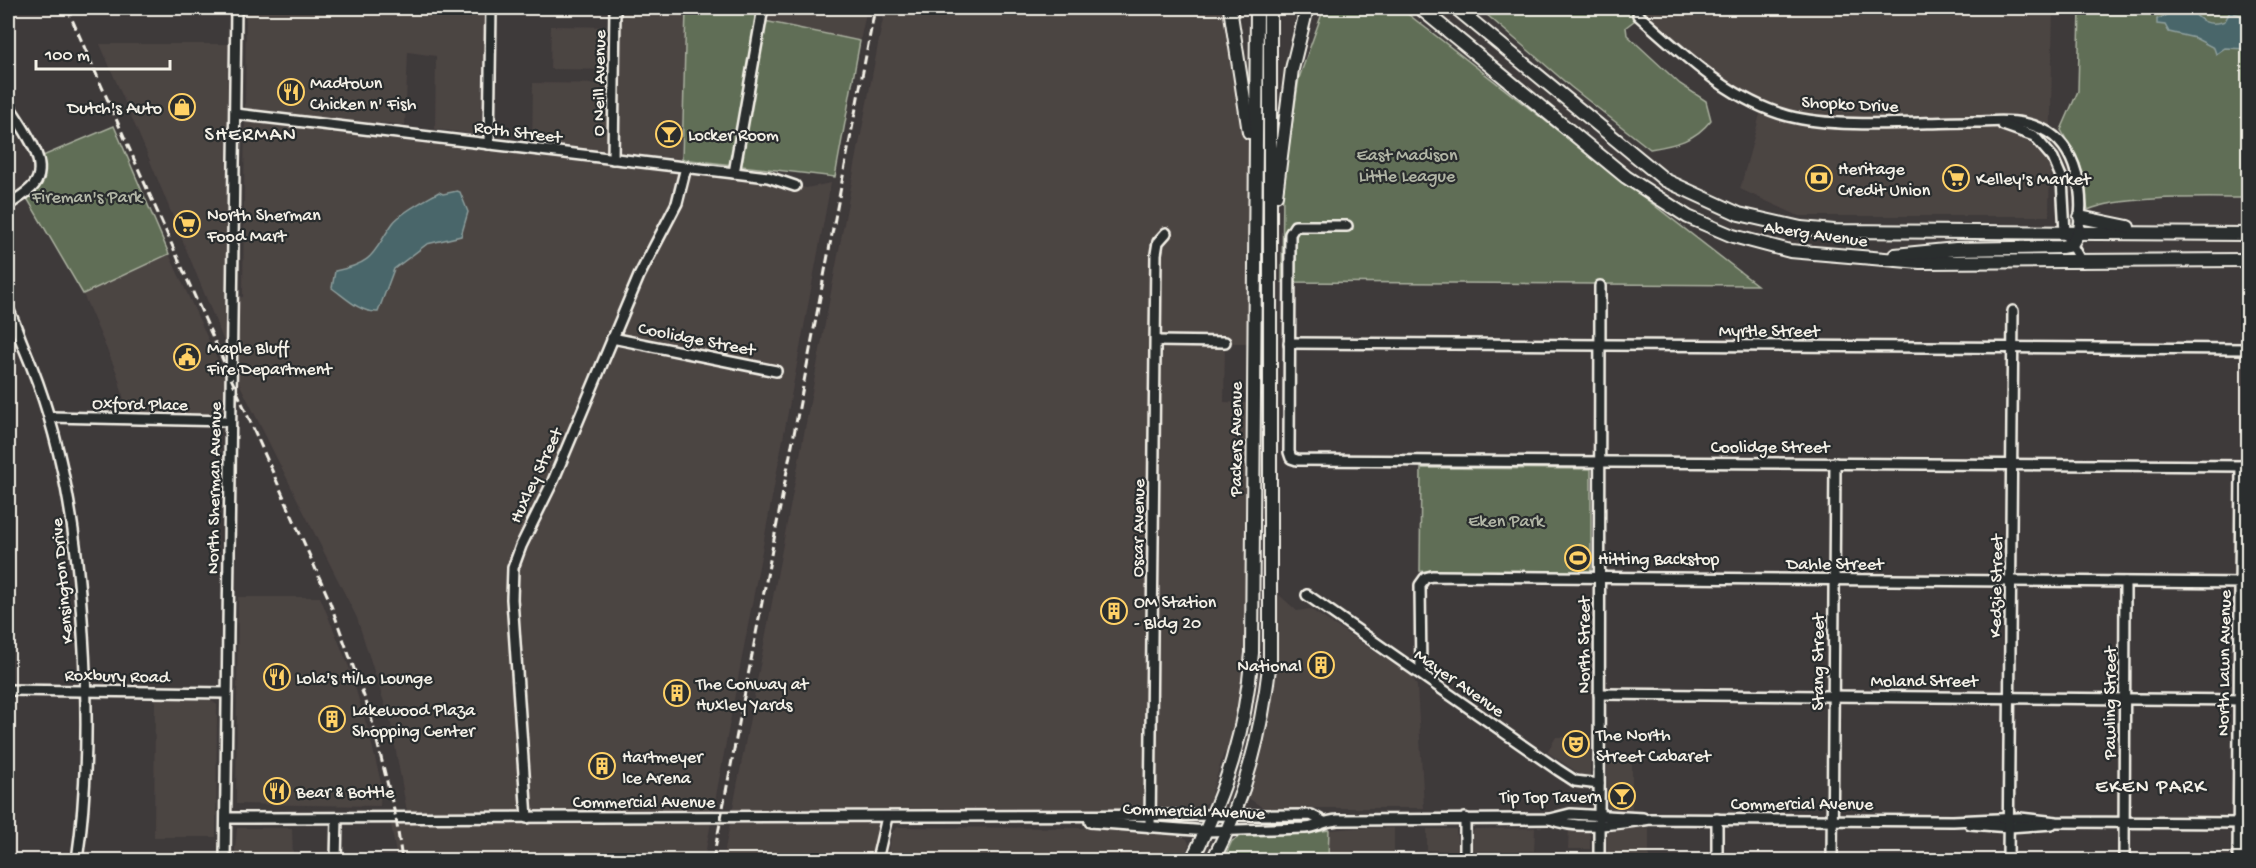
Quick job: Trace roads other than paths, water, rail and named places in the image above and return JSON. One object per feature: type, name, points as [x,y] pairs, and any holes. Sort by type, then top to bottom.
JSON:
[{"type":"main road","points":[[1230,8],[1245,94],[1253,172]]},
{"type":"main road","name":"Packers Avenue","points":[[1192,861],[1214,816],[1235,760],[1242,732],[1252,653],[1253,172],[1257,8]]},
{"type":"main road","name":"Packers Avenue","points":[[1213,861],[1234,816],[1256,750],[1265,710],[1270,660],[1270,8]]},
{"type":"main road","points":[[1271,232],[1292,69],[1309,8]]},
{"type":"main road","name":"Aberg Avenue","points":[[1420,8],[1626,177],[1688,217],[1733,236],[1790,251],[1870,259],[2081,262],[2248,260]]},
{"type":"main road","name":"Aberg Avenue","points":[[1456,8],[1665,180],[1739,214],[1801,228],[1834,231],[2068,239],[2078,233],[2248,234]]},
{"type":"main road","points":[[2080,217],[2158,234]]},
{"type":"main road","points":[[1870,259],[1937,250],[2046,248],[2068,239]]},
{"type":"street","name":"North Sherman Avenue","points":[[225,861],[236,8]]},
{"type":"street","points":[[489,144],[491,8]]},
{"type":"street","name":"O Neill Avenue","points":[[614,159],[615,8]]},
{"type":"street","points":[[734,173],[763,8]]},
{"type":"street","name":"Shopko Drive","points":[[1638,15],[1701,69],[1745,99],[1787,116],[1809,120],[1986,122],[2006,120],[2032,125],[2049,133],[2062,144],[2076,171],[2080,217],[2078,233]]},
{"type":"street","points":[[8,104],[37,156],[40,169],[34,185],[8,205]]},
{"type":"street","name":"Roth Street","points":[[236,114],[768,177],[795,186]]},
{"type":"street","name":"Shopko Drive","points":[[1986,122],[2025,131],[2043,143],[2053,158],[2062,179],[2068,239],[2081,262]]},
{"type":"street","name":"Huxley Street","points":[[527,818],[513,568],[520,546],[553,481],[639,276],[677,203],[686,167]]},
{"type":"street","points":[[1289,343],[1289,241],[1293,227],[1347,226]]},
{"type":"street","name":"Oscar Avenue","points":[[1150,827],[1155,254],[1158,242],[1166,233]]},
{"type":"street","name":"North Street","points":[[1599,861],[1600,286]]},
{"type":"street","name":"Kensington Drive","points":[[8,309],[50,417],[67,481],[76,535],[86,692],[86,782],[77,861]]},
{"type":"street","name":"Kedzie Street","points":[[2008,861],[2013,311]]},
{"type":"street","name":"Coolidge Street","points":[[612,338],[776,371]]},
{"type":"street","points":[[1156,341],[1225,342]]},
{"type":"street","name":"Coolidge Street","points":[[1289,343],[1289,452],[1291,458],[1297,460],[2245,466]]},
{"type":"street","name":"Myrtle Street","points":[[1289,343],[2248,350]]},
{"type":"street","name":"Oxford Place","points":[[50,417],[230,421]]},
{"type":"street","name":"Stang Street","points":[[1832,861],[1835,463]]},
{"type":"street","name":"North Lawn Avenue","points":[[2238,861],[2243,823],[2245,466]]},
{"type":"street","name":"Dahle Street","points":[[1421,673],[1420,587],[1424,580],[1435,575],[1599,579],[2245,583]]},
{"type":"street","name":"Pawling Street","points":[[2124,861],[2125,582]]},
{"type":"street","name":"Mayer Avenue","points":[[1307,595],[1575,781],[1599,784]]},
{"type":"street","name":"Roxbury Road","points":[[8,690],[226,693]]},
{"type":"street","name":"Moland Street","points":[[1599,694],[2244,700]]},
{"type":"street","name":"Commercial Avenue","points":[[226,818],[1311,815],[1322,821],[1465,818],[1550,819],[1559,822],[1599,819],[1624,824],[1651,819],[2243,823]]},
{"type":"street","points":[[877,861],[887,817]]},
{"type":"street","name":"Commercial Avenue","points":[[1063,817],[1207,831],[1313,828],[1322,821]]},
{"type":"street","points":[[336,861],[337,818]]},
{"type":"street","points":[[1465,818],[1465,861]]},
{"type":"street","points":[[1717,819],[1718,861]]},
{"type":"water","points":[[2171,8],[2190,8],[2197,16],[2209,23],[2225,21],[2230,12],[2248,17],[2248,49],[2225,48],[2216,54],[2214,48],[2195,38],[2169,32],[2165,25],[2157,24],[2157,19],[2165,16]]},
{"type":"water","points":[[439,192],[443,194],[460,192],[468,212],[461,236],[427,244],[394,269],[378,312],[359,307],[332,288],[335,271],[358,264],[371,255],[402,214]]},
{"type":"railway","points":[[67,8],[328,597],[370,713],[396,818],[402,860]]},
{"type":"railway","points":[[713,860],[875,8]]},
{"type":"place","name":"Madtown Chicken n' Fish","points":[[291,92]]},
{"type":"place","name":"Dutch's Auto","points":[[182,107]]},
{"type":"place","name":"Locker Room","points":[[669,134]]},
{"type":"place","name":"Heritage Credit Union","points":[[1819,178]]},
{"type":"place","name":"Kelley's Market","points":[[1956,178]]},
{"type":"place","name":"North Sherman Food Mart","points":[[187,224]]},
{"type":"place","name":"Maple Bluff Fire Department","points":[[187,357]]},
{"type":"place","name":"Hitting Backstop","points":[[1578,558]]},
{"type":"place","name":"OM Station - Bldg 20","points":[[1114,611]]},
{"type":"place","name":"National","points":[[1321,665]]},
{"type":"place","name":"Lola's Hi/Lo Lounge","points":[[277,677]]},
{"type":"place","name":"The Conway at Huxley Yards","points":[[677,693]]},
{"type":"place","name":"Lakewood Plaza Shopping Center","points":[[332,719]]},
{"type":"place","name":"The North Street Cabaret","points":[[1576,744]]},
{"type":"place","name":"Hartmeyer Ice Arena","points":[[602,766]]},
{"type":"place","name":"Bear & Bottle","points":[[277,791]]},
{"type":"place","name":"Tip Top Tavern","points":[[1622,796]]},
{"type":"district","name":"SHERMAN","points":[[251,133]]},
{"type":"district","name":"EKEN PARK","points":[[2151,785]]},
{"type":"park label","name":"East Madison Little League","points":[[1407,164]]},
{"type":"park label","name":"Fireman's Park","points":[[87,196]]},
{"type":"park label","name":"Eken Park","points":[[1506,520]]}]
